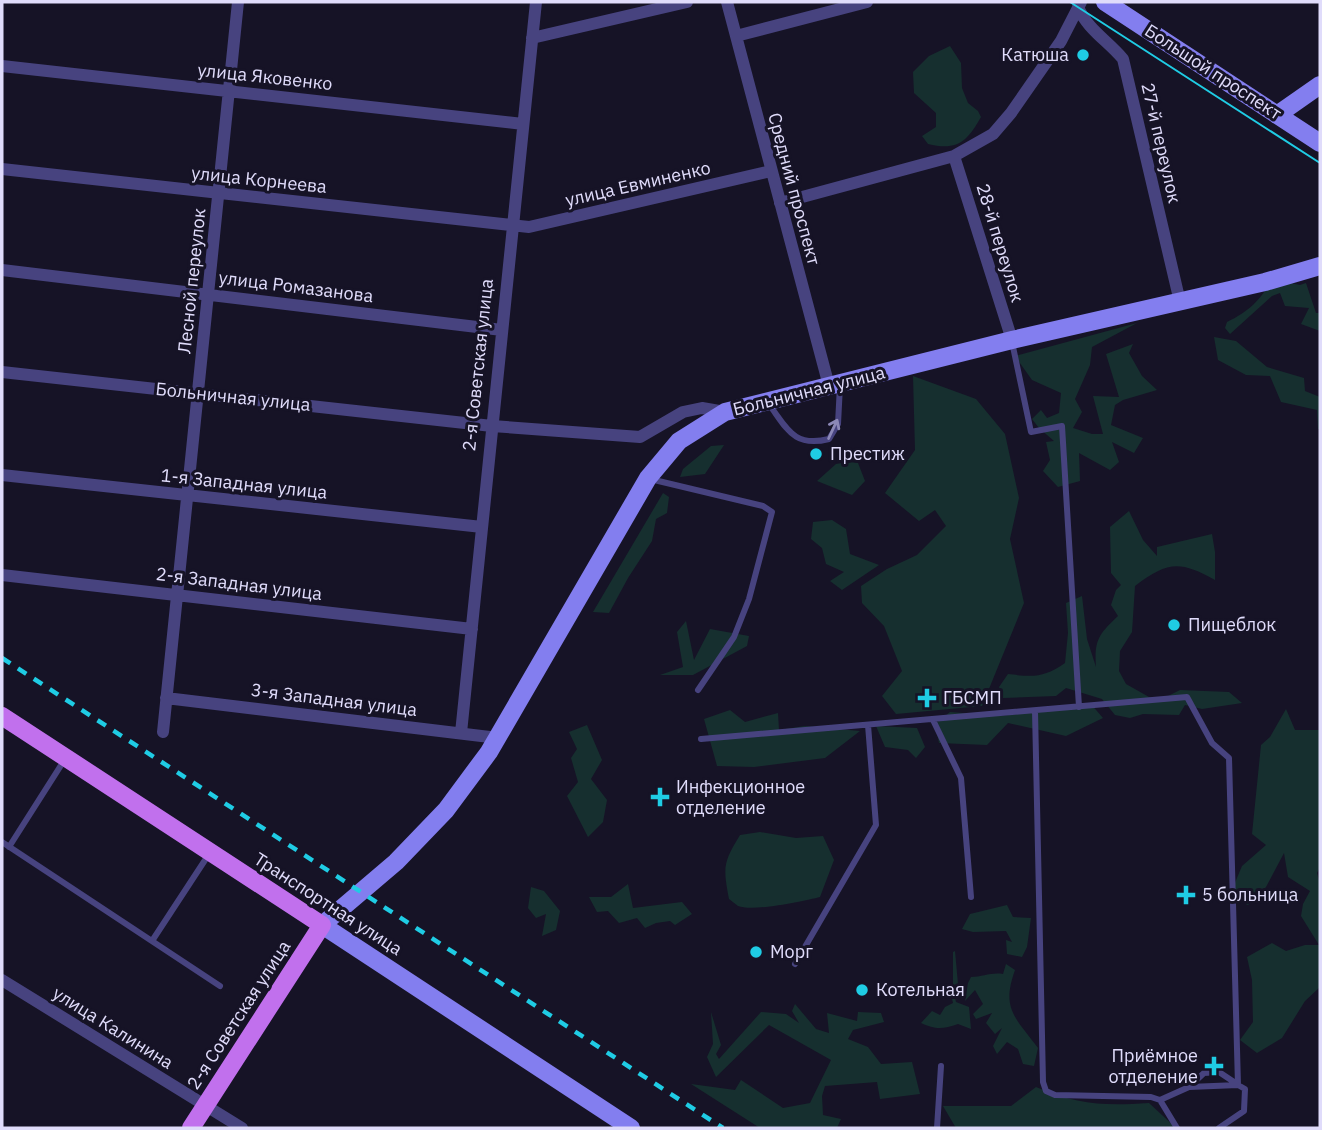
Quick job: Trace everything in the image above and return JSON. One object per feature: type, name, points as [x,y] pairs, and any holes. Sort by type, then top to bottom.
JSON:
[{"type":"main road","name":"Большой проспект","points":[[1105,2],[1320,143]]},
{"type":"main road","points":[[1277,115],[1320,85]]},
{"type":"main road","name":"Больничная улица","points":[[725,412],[1012,340],[1265,282],[1320,266]]},
{"type":"main road","points":[[322,925],[396,862],[446,810],[498,738],[648,478],[679,441],[725,412]]},
{"type":"main road","name":"Транспортная улица","points":[[2,716],[631,1128]]},
{"type":"main road","name":"2-я Советская улица","points":[[191,1128],[322,925]]},
{"type":"street","name":"Лесной переулок","points":[[163,732],[238,2]]},
{"type":"street","name":"2-я Советская улица","points":[[461,733],[536,2]]},
{"type":"street","points":[[532,38],[687,2]]},
{"type":"street","name":"Средний проспект","points":[[727,2],[771,171],[834,384]]},
{"type":"street","points":[[736,36],[867,2]]},
{"type":"street","points":[[780,203],[954,156],[993,134],[1062,41],[1080,4]]},
{"type":"street","name":"27-й переулок","points":[[1080,4],[1083,21],[1111,44],[1123,59],[1180,302]]},
{"type":"street","name":"улица Яковенко","points":[[2,66],[523,124]]},
{"type":"street","name":"28-й переулок","points":[[954,156],[1012,340]]},
{"type":"street","name":"улица Корнеева","points":[[2,169],[513,226]]},
{"type":"street","name":"улица Евминенко","points":[[513,226],[529,227],[771,171]]},
{"type":"street","name":"улица Ромазанова","points":[[2,270],[502,330]]},
{"type":"street","name":"Больничная улица","points":[[2,372],[492,426],[640,438],[683,412],[702,408],[725,412]]},
{"type":"street","name":"1-я Западная улица","points":[[2,475],[482,527]]},
{"type":"street","name":"2-я Западная улица","points":[[2,575],[472,629]]},
{"type":"street","name":"3-я Западная улица","points":[[166,698],[498,738]]},
{"type":"street","name":"улица Калинина","points":[[2,980],[242,1128]]},
{"type":"lane","points":[[1012,340],[1031,432],[1062,426],[1079,707]]},
{"type":"lane","points":[[766,401],[794,437],[812,443],[828,439],[838,424],[834,384]]},
{"type":"lane","points":[[648,478],[763,506],[772,512],[749,599],[734,637],[698,690]]},
{"type":"lane","points":[[701,739],[1187,697],[1212,743],[1229,758],[1238,1085]]},
{"type":"lane","points":[[1035,711],[1043,1082],[1046,1091],[1055,1095],[1151,1097],[1160,1100],[1178,1128]]},
{"type":"lane","points":[[933,720],[961,778],[971,897]]},
{"type":"lane","points":[[795,964],[876,825],[868,725]]},
{"type":"lane","points":[[9,847],[66,758]]},
{"type":"lane","points":[[2,842],[220,986]]},
{"type":"lane","points":[[152,941],[210,852]]},
{"type":"lane","points":[[937,1128],[941,1066]]},
{"type":"lane","points":[[1160,1100],[1189,1087],[1203,1073],[1219,1072],[1245,1089],[1244,1111],[1219,1128]]},
{"type":"lane","points":[[1189,1087],[1238,1085]]},
{"type":"green space","points":[[950,46],[961,63],[962,88],[968,103],[981,117],[966,138],[954,145],[938,146],[928,144],[922,136],[936,127],[936,113],[914,93],[913,72],[929,56]]},
{"type":"green space","points":[[1272,279],[1300,285],[1306,283],[1316,313],[1320,313],[1320,331],[1301,324],[1309,308],[1285,306],[1280,293],[1272,296],[1230,334],[1225,328],[1227,322],[1253,305]]},
{"type":"green space","points":[[1137,323],[1092,347],[1090,365],[1075,399],[1082,412],[1073,428],[1092,434],[1103,434],[1093,396],[1119,397],[1106,354],[1133,344],[1129,353],[1142,376],[1157,390],[1115,405],[1111,425],[1143,438],[1134,453],[1112,442],[1119,462],[1110,470],[1079,453],[1080,481],[1058,487],[1043,471],[1050,460],[1046,442],[1054,441],[1032,419],[1041,410],[1047,418],[1059,413],[1061,393],[1032,380],[1015,356]]},
{"type":"green space","points":[[1214,337],[1236,341],[1267,367],[1304,378],[1305,391],[1320,397],[1320,429],[1317,410],[1281,402],[1270,376],[1246,375],[1218,360]]},
{"type":"green space","points":[[913,376],[976,399],[1005,434],[1019,498],[1010,539],[1024,603],[982,706],[896,714],[882,696],[902,671],[884,626],[862,603],[861,586],[887,569],[917,555],[946,526],[935,510],[919,521],[885,493],[915,450]]},
{"type":"green space","points":[[724,445],[705,474],[680,477],[683,469],[711,446]]},
{"type":"green space","points":[[858,463],[865,481],[852,495],[817,481],[836,464]]},
{"type":"green space","points":[[663,493],[669,497],[667,513],[656,519],[652,541],[609,613],[593,612]]},
{"type":"green space","points":[[1129,511],[1143,540],[1157,556],[1157,547],[1212,534],[1215,580],[1192,569],[1174,566],[1156,572],[1135,586],[1132,632],[1120,651],[1119,671],[1126,684],[1149,697],[1164,698],[1180,690],[1229,692],[1242,703],[1202,709],[1185,705],[1179,715],[1143,714],[1130,718],[1115,715],[1102,699],[1066,688],[1056,696],[1003,698],[999,687],[1008,674],[1038,675],[1065,663],[1068,633],[1066,603],[1082,596],[1087,639],[1096,667],[1099,638],[1118,616],[1111,605],[1116,590],[1121,585],[1111,573],[1110,527]]},
{"type":"green space","points":[[832,520],[846,529],[850,554],[879,565],[842,590],[830,581],[844,572],[826,564],[822,548],[811,539],[813,522]]},
{"type":"green space","points":[[686,621],[694,660],[710,629],[749,636],[747,646],[693,675],[660,675],[683,667],[677,632]]},
{"type":"green space","points":[[1090,703],[1103,718],[1066,736],[1008,723],[987,745],[939,743],[935,724],[950,712],[1002,716]]},
{"type":"green space","points":[[1286,709],[1295,730],[1320,730],[1320,867],[1317,873],[1320,884],[1320,987],[1305,1001],[1282,1038],[1257,1053],[1240,1040],[1253,1022],[1252,980],[1247,957],[1272,943],[1286,951],[1305,945],[1319,945],[1301,916],[1303,904],[1310,891],[1288,877],[1284,853],[1266,887],[1248,905],[1229,897],[1242,866],[1266,845],[1252,834],[1261,745],[1270,737]]},
{"type":"green space","points":[[730,710],[745,722],[778,713],[779,730],[805,726],[860,731],[825,758],[754,767],[717,766],[704,719]]},
{"type":"green space","points":[[587,725],[602,760],[591,779],[607,800],[603,822],[588,837],[567,796],[578,782],[571,758],[577,749],[569,732]]},
{"type":"green space","points":[[876,726],[917,728],[925,747],[916,758],[908,750],[885,747]]},
{"type":"green space","points":[[760,832],[796,838],[823,836],[834,860],[820,897],[755,908],[738,906],[729,899],[725,872],[730,852],[740,835]]},
{"type":"green space","points":[[628,884],[633,908],[682,902],[692,914],[675,925],[670,921],[645,928],[637,918],[619,923],[608,911],[597,912],[589,897],[611,897]]},
{"type":"green space","points":[[531,887],[544,891],[560,911],[556,930],[542,936],[546,914],[536,918],[528,908]]},
{"type":"green space","points":[[1007,905],[1013,917],[1031,918],[1027,947],[1022,957],[1007,954],[1006,940],[1012,942],[1006,931],[973,932],[962,929],[970,914]]},
{"type":"green space","points":[[955,951],[958,984],[954,993],[956,1002],[969,1007],[971,1029],[958,1024],[931,1027],[921,1023],[932,1011],[940,1015],[945,1007],[953,1003],[950,990],[953,987]]},
{"type":"green space","points":[[1006,964],[1015,970],[1009,994],[1013,1012],[1038,1048],[1034,1066],[1023,1064],[1018,1049],[1007,1042],[997,1054],[993,1046],[1002,1028],[995,1034],[986,1023],[992,1013],[976,1019],[973,1014],[983,1004],[975,990],[965,1001],[971,977],[1003,974]]},
{"type":"green space","points":[[795,1004],[816,1029],[829,1033],[827,1013],[857,1021],[858,1012],[881,1013],[884,1022],[853,1030],[848,1039],[868,1047],[881,1064],[912,1062],[920,1094],[880,1099],[877,1082],[825,1086],[822,1096],[823,1115],[841,1119],[837,1128],[760,1128],[691,1084],[735,1090],[741,1080],[783,1108],[810,1103],[831,1060],[769,1025],[716,1077],[707,1057],[713,1044],[711,1012],[721,1045],[716,1054],[719,1059],[761,1012],[786,1014],[799,1023],[792,1011]]},
{"type":"green space","points":[[1036,1087],[1065,1098],[1091,1103],[1149,1103],[1176,1128],[956,1128],[943,1106],[1011,1106]]},
{"type":"tram line","points":[[1070,2],[1320,163]]},
{"type":"railway","points":[[2,658],[723,1128]]},
{"type":"place","name":"Катюша","points":[[1083,55]]},
{"type":"place","name":"Престиж","points":[[816,454]]},
{"type":"place","name":"Пищеблок","points":[[1174,625]]},
{"type":"place","name":"ГБСМП","points":[[927,698]]},
{"type":"place","name":"Инфекционное отделение","points":[[660,797]]},
{"type":"place","name":"5 больница","points":[[1186,895]]},
{"type":"place","name":"Морг","points":[[756,952]]},
{"type":"place","name":"Котельная","points":[[862,990]]},
{"type":"place","name":"Приёмное отделение","points":[[1214,1066]]}]
